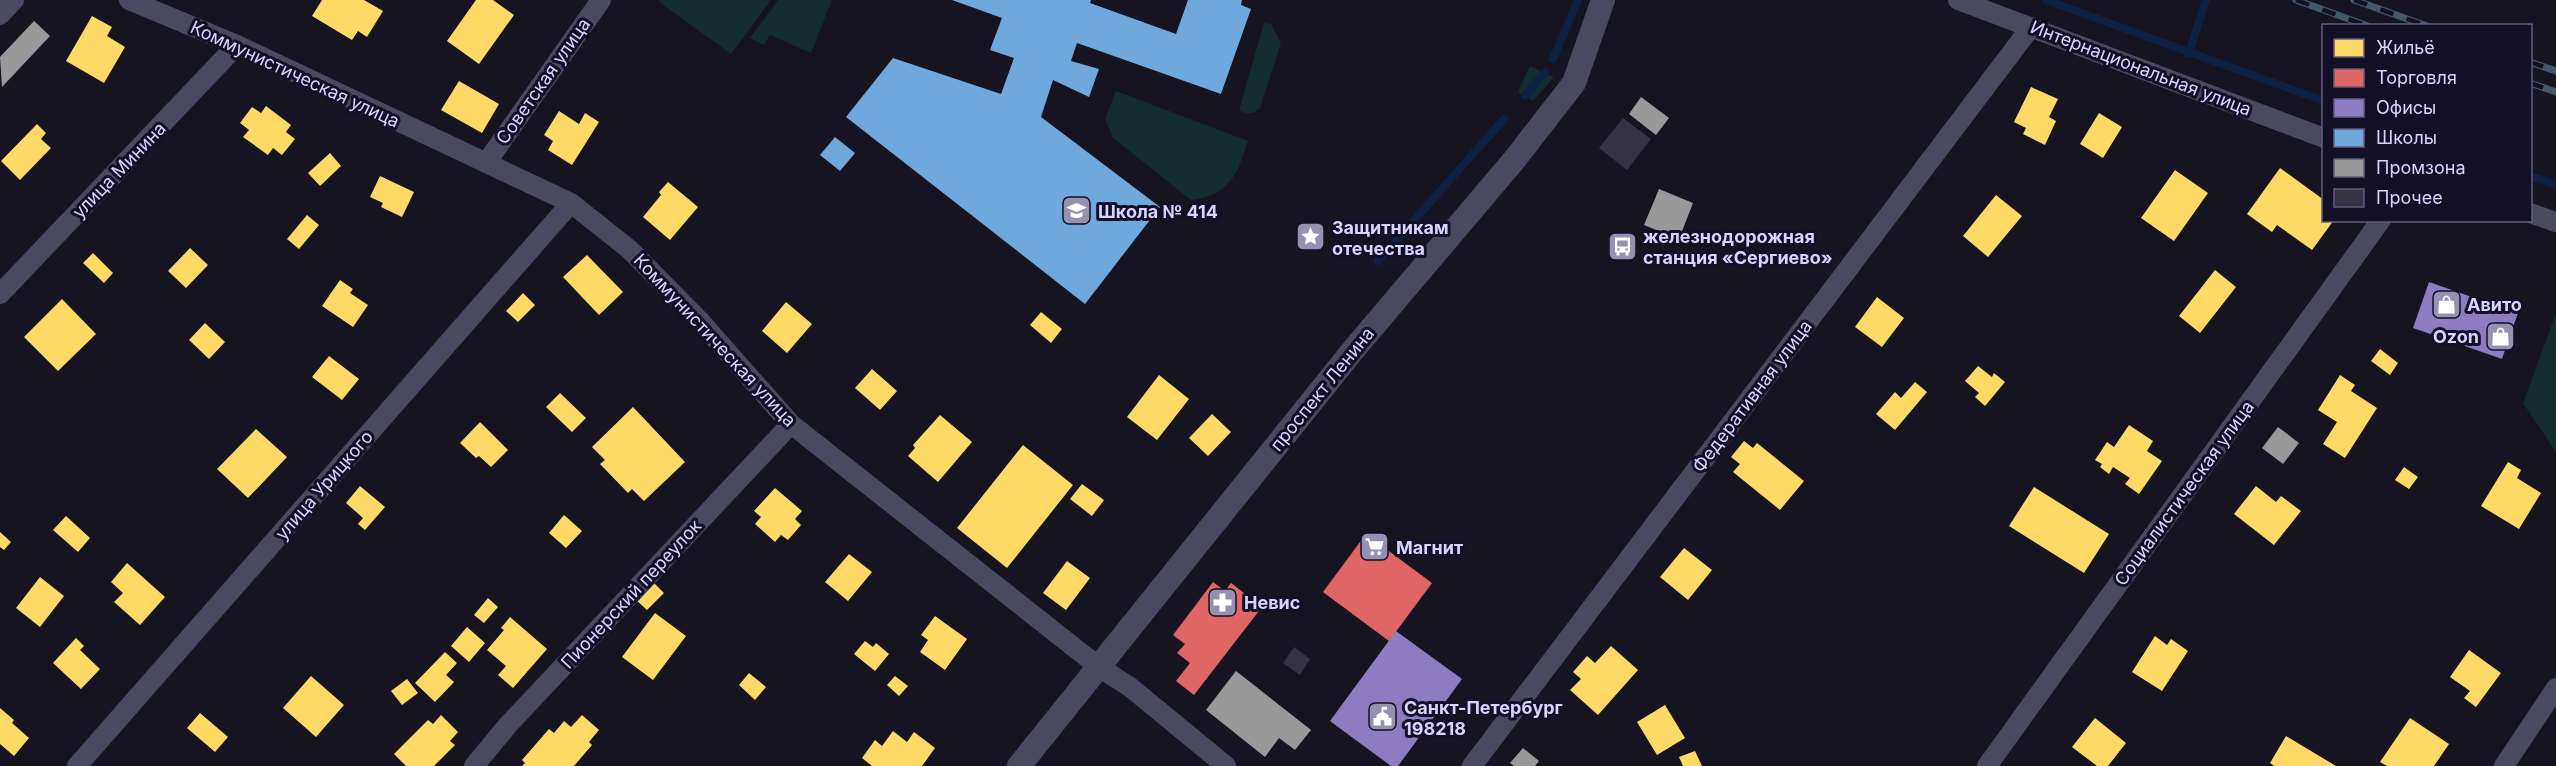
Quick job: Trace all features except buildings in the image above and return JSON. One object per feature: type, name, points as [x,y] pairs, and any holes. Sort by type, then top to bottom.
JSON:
[{"type":"street","points":[[0,15],[14,0]]},
{"type":"street","name":"Коммунистическая улица","points":[[129,0],[237,45],[571,203],[629,249],[699,320],[791,424],[1099,667],[1130,687],[1226,766]]},
{"type":"street","name":"Советская улица","points":[[486,163],[601,0]]},
{"type":"street","name":"проспект Ленина","points":[[1019,766],[1354,349],[1515,159],[1574,83],[1603,0]]},
{"type":"street","name":"Интернациональная улица","points":[[1959,0],[2322,137]]},
{"type":"street","name":"Федеративная улица","points":[[1472,766],[2031,27]]},
{"type":"street","name":"улица Минина","points":[[0,294],[237,45]]},
{"type":"street","name":"улица Урицкого","points":[[77,766],[571,203]]},
{"type":"street","points":[[2532,214],[2556,222]]},
{"type":"street","name":"Социалистическая улица","points":[[1987,766],[2380,222]]},
{"type":"street","name":"Пионерский переулок","points":[[474,766],[516,717],[791,424]]},
{"type":"street","points":[[2504,766],[2556,688]]},
{"type":"green space","points":[[660,0],[771,0],[731,54],[659,2]]},
{"type":"green space","points":[[778,0],[832,0],[811,53],[770,35],[764,45],[750,38]]},
{"type":"green space","points":[[1264,23],[1271,24],[1281,43],[1260,108],[1255,112],[1247,113],[1239,110]]},
{"type":"green space","points":[[1530,66],[1554,77],[1533,101],[1518,92]]},
{"type":"green space","points":[[1116,91],[1248,141],[1236,173],[1224,188],[1191,200],[1113,138],[1105,119]]},
{"type":"green space","points":[[2556,313],[2556,452],[2523,403]]},
{"type":"waterway","points":[[1553,59],[1578,0]]},
{"type":"waterway","points":[[2046,0],[2322,100]]},
{"type":"waterway","points":[[2189,53],[2206,0]]},
{"type":"waterway","points":[[1525,96],[1545,72]]},
{"type":"waterway","points":[[1378,261],[1504,119]]},
{"type":"waterway","points":[[2532,177],[2556,185]]},
{"type":"railway","points":[[2296,0],[2362,24]]},
{"type":"railway","points":[[2354,0],[2421,24]]},
{"type":"railway","points":[[2532,63],[2556,71]]},
{"type":"railway","points":[[2532,84],[2556,92]]},
{"type":"place","name":"Школа № 414","points":[[1077,211]]},
{"type":"place","name":"Защитникам отечества","points":[[1311,237]]},
{"type":"place","name":"железнодорожная станция «Сергиево»","points":[[1622,246]]},
{"type":"place","name":"Авито","points":[[2446,304]]},
{"type":"place","name":"Ozon","points":[[2500,336]]},
{"type":"place","name":"Магнит","points":[[1375,547]]},
{"type":"place","name":"Невис","points":[[1223,602]]},
{"type":"place","name":"Санкт-Петербург 198218","points":[[1383,717]]}]
